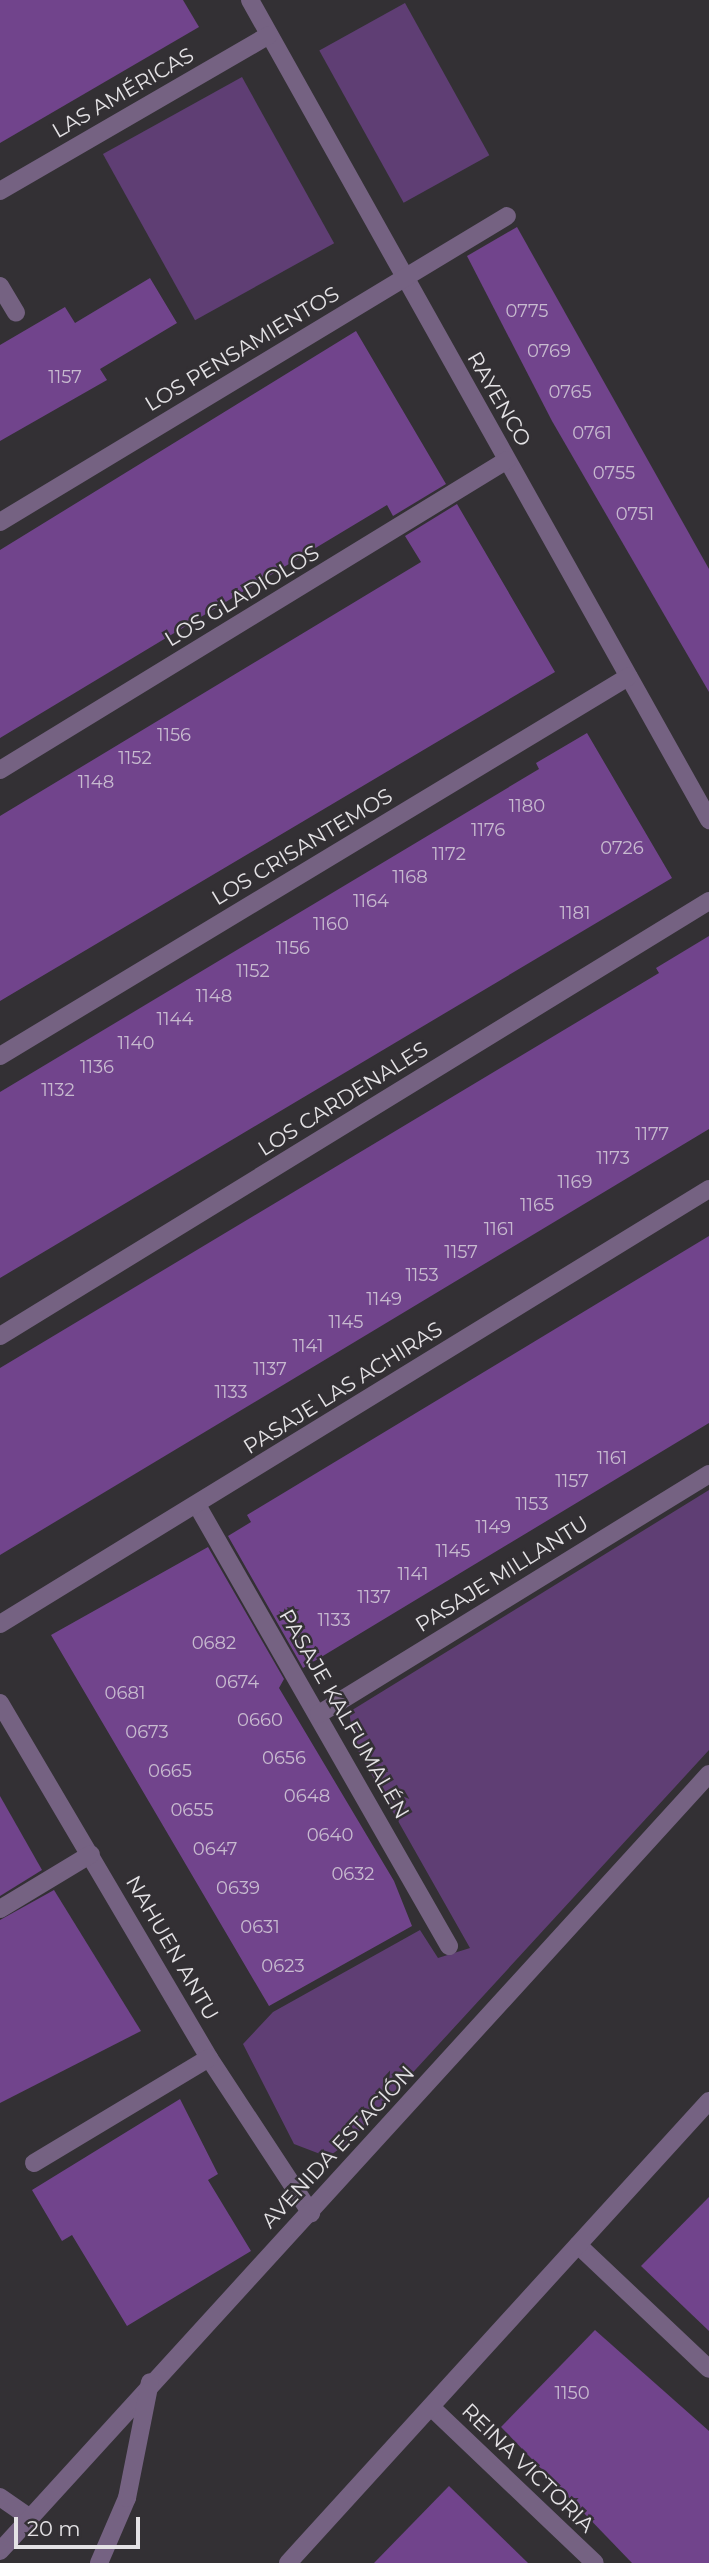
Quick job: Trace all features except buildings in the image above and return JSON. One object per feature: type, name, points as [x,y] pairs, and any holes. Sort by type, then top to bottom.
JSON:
[{"type":"street","name":"RAYENCO","points":[[250,0],[709,820]]},
{"type":"street","name":"LAS AMÉRICAS","points":[[0,191],[269,35]]},
{"type":"street","name":"LOS PENSAMIENTOS","points":[[0,522],[508,216]]},
{"type":"street","points":[[0,286],[16,313]]},
{"type":"street","name":"LOS GLADIOLOS","points":[[0,770],[507,460]]},
{"type":"street","name":"LOS CRISANTEMOS","points":[[0,1056],[628,677]]},
{"type":"street","name":"LOS CARDENALES","points":[[0,1336],[709,901]]},
{"type":"street","name":"PASAJE LAS ACHIRAS","points":[[0,1623],[197,1505],[709,1189]]},
{"type":"street","name":"PASAJE MILLANTU","points":[[319,1714],[709,1474]]},
{"type":"street","name":"PASAJE KALFUMALÉN","points":[[197,1505],[319,1714],[449,1946]]},
{"type":"street","name":"NAHUEN ANTU","points":[[0,1703],[209,2058],[311,2213]]},
{"type":"street","name":"AVENIDA ESTACIÓN","points":[[0,2551],[151,2380],[311,2213],[709,1774]]},
{"type":"street","points":[[0,1909],[91,1854]]},
{"type":"street","points":[[34,2163],[209,2058]]},
{"type":"street","points":[[288,2563],[709,2101]]},
{"type":"street","points":[[578,2245],[709,2369]]},
{"type":"street","points":[[99,2563],[127,2498],[151,2380]]},
{"type":"street","name":"REINA VICTORIA","points":[[430,2407],[595,2563]]},
{"type":"street","points":[[0,2497],[30,2518]]},
{"type":"shaded area","points":[[405,3],[489,155],[404,203],[319,51]]},
{"type":"shaded area","points":[[242,77],[334,243],[195,320],[103,154]]},
{"type":"shaded area","points":[[709,1490],[709,1750],[349,2142],[328,2157],[294,2144],[243,2044],[273,2012],[420,1930],[438,1958],[470,1948],[355,1745],[349,1712]]}]
